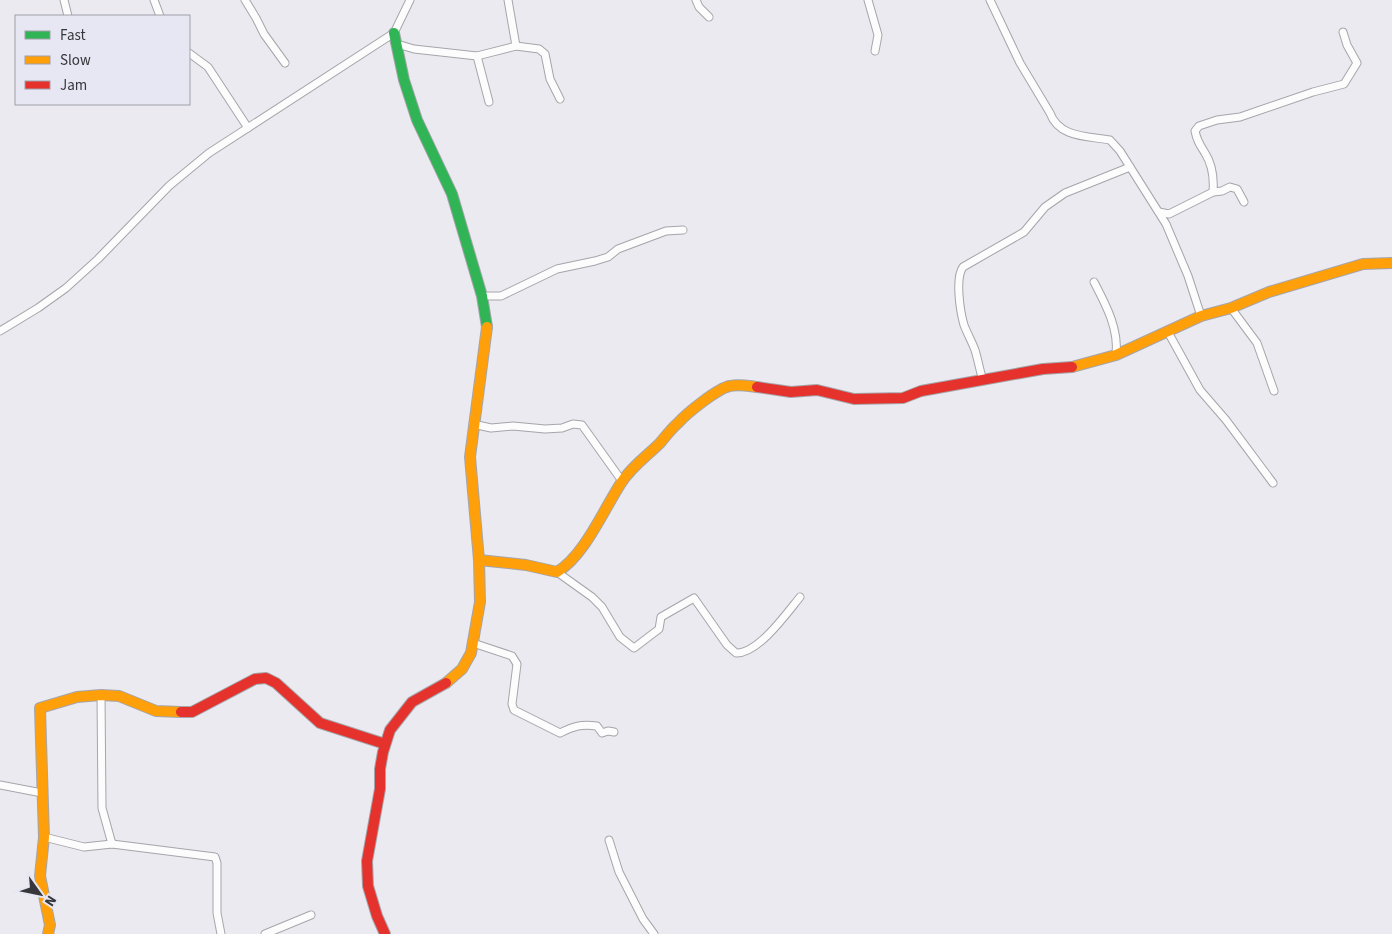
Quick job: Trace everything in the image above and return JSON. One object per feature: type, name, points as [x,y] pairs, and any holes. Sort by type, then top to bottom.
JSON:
[{"type":"street","points":[[64,0],[68,15]]},
{"type":"street","points":[[154,0],[160,15]]},
{"type":"street","points":[[245,0],[264,34],[285,62]]},
{"type":"street","points":[[0,331],[66,288],[98,259],[169,186],[209,153],[394,33],[410,0]]},
{"type":"street","points":[[508,0],[516,46]]},
{"type":"street","points":[[696,0],[699,7],[709,17]]},
{"type":"street","points":[[868,0],[878,35],[875,51]]},
{"type":"street","points":[[990,0],[1020,64],[1050,113],[1053,122],[1063,130],[1084,137],[1110,140],[1120,150],[1166,224],[1188,276],[1201,316]]},
{"type":"street","points":[[1212,192],[1214,182],[1211,168],[1206,153],[1196,140],[1195,131],[1199,126],[1217,120],[1240,117],[1313,92],[1344,84],[1357,63],[1342,32]]},
{"type":"street","points":[[385,934],[377,916],[368,886],[367,861],[380,789],[380,769],[385,744],[390,730],[412,702],[448,682],[462,669],[471,653],[473,644],[480,602],[479,560],[470,457],[487,325],[482,296],[452,194],[417,120],[406,88],[394,33]]},
{"type":"street","points":[[397,44],[414,49],[477,56],[516,46],[539,49],[545,54],[550,79],[560,99]]},
{"type":"street","points":[[190,53],[208,67],[248,128]]},
{"type":"street","points":[[477,56],[489,102]]},
{"type":"street","points":[[983,381],[975,351],[964,326],[958,280],[959,272],[964,267],[1024,232],[1045,207],[1064,193],[1130,167]]},
{"type":"street","points":[[1159,212],[1169,214],[1212,192],[1222,191],[1230,187],[1237,189],[1244,202]]},
{"type":"street","points":[[1166,224],[1169,214]]},
{"type":"street","points":[[482,296],[501,296],[557,269],[595,261],[666,231],[683,230]]},
{"type":"street","points":[[557,572],[567,566],[579,552],[622,481],[642,458],[659,444],[678,422],[714,394],[729,386],[744,385],[791,392],[817,390],[854,399],[903,398],[921,391],[1043,369],[1066,368],[1116,355],[1201,316],[1231,308],[1269,292],[1363,264],[1392,263]]},
{"type":"street","points":[[1094,282],[1116,333],[1116,355]]},
{"type":"street","points":[[1231,308],[1258,343],[1274,391]]},
{"type":"street","points":[[1168,332],[1200,390],[1226,420],[1273,483]]},
{"type":"street","points":[[473,424],[491,428],[513,426],[545,429],[562,428],[573,424],[582,425],[616,469],[622,481]]},
{"type":"street","points":[[479,560],[526,565],[557,572],[592,597],[602,607],[620,637],[634,648],[659,629],[661,617],[694,598],[728,645],[736,653],[741,653],[750,649],[774,628],[800,597]]},
{"type":"street","points":[[473,644],[512,656],[515,659],[517,664],[512,704],[514,710],[560,733],[576,726],[597,726],[602,733],[614,732]]},
{"type":"street","points":[[48,934],[50,925],[40,876],[44,837],[40,708],[77,697],[101,695],[119,696],[156,711],[192,712],[255,679],[266,678],[276,683],[320,723],[385,744]]},
{"type":"street","points":[[101,695],[102,808],[112,844]]},
{"type":"street","points":[[0,785],[42,792]]},
{"type":"street","points":[[44,837],[84,847],[112,844],[214,857],[217,863],[217,913],[220,934]]},
{"type":"street","points":[[609,840],[618,872],[643,919],[654,934]]},
{"type":"street","points":[[265,934],[310,915]]},
{"type":"traffic: fast","points":[[394,33],[404,80],[417,120],[452,194],[482,296],[487,327]]},
{"type":"traffic: slow","points":[[1072,367],[1116,355],[1201,316],[1231,308],[1269,292],[1363,264],[1392,263]]},
{"type":"traffic: slow","points":[[446,683],[462,669],[471,653],[480,602],[479,560],[470,457],[487,327]]},
{"type":"traffic: slow","points":[[479,560],[526,565],[557,572],[567,565],[584,544],[625,477],[682,419],[718,391],[725,388],[737,385],[757,387]]},
{"type":"traffic: slow","points":[[48,934],[50,925],[40,876],[44,837],[40,708],[77,697],[101,695],[119,696],[156,711],[181,712]]},
{"type":"traffic: jam","points":[[757,387],[791,392],[817,390],[854,399],[903,398],[921,391],[1043,369],[1072,367]]},
{"type":"traffic: jam","points":[[181,712],[192,712],[255,679],[266,678],[276,683],[320,723],[385,744]]},
{"type":"traffic: jam","points":[[385,934],[377,916],[368,886],[367,861],[380,789],[380,769],[383,752],[390,730],[412,702],[446,683]]}]
